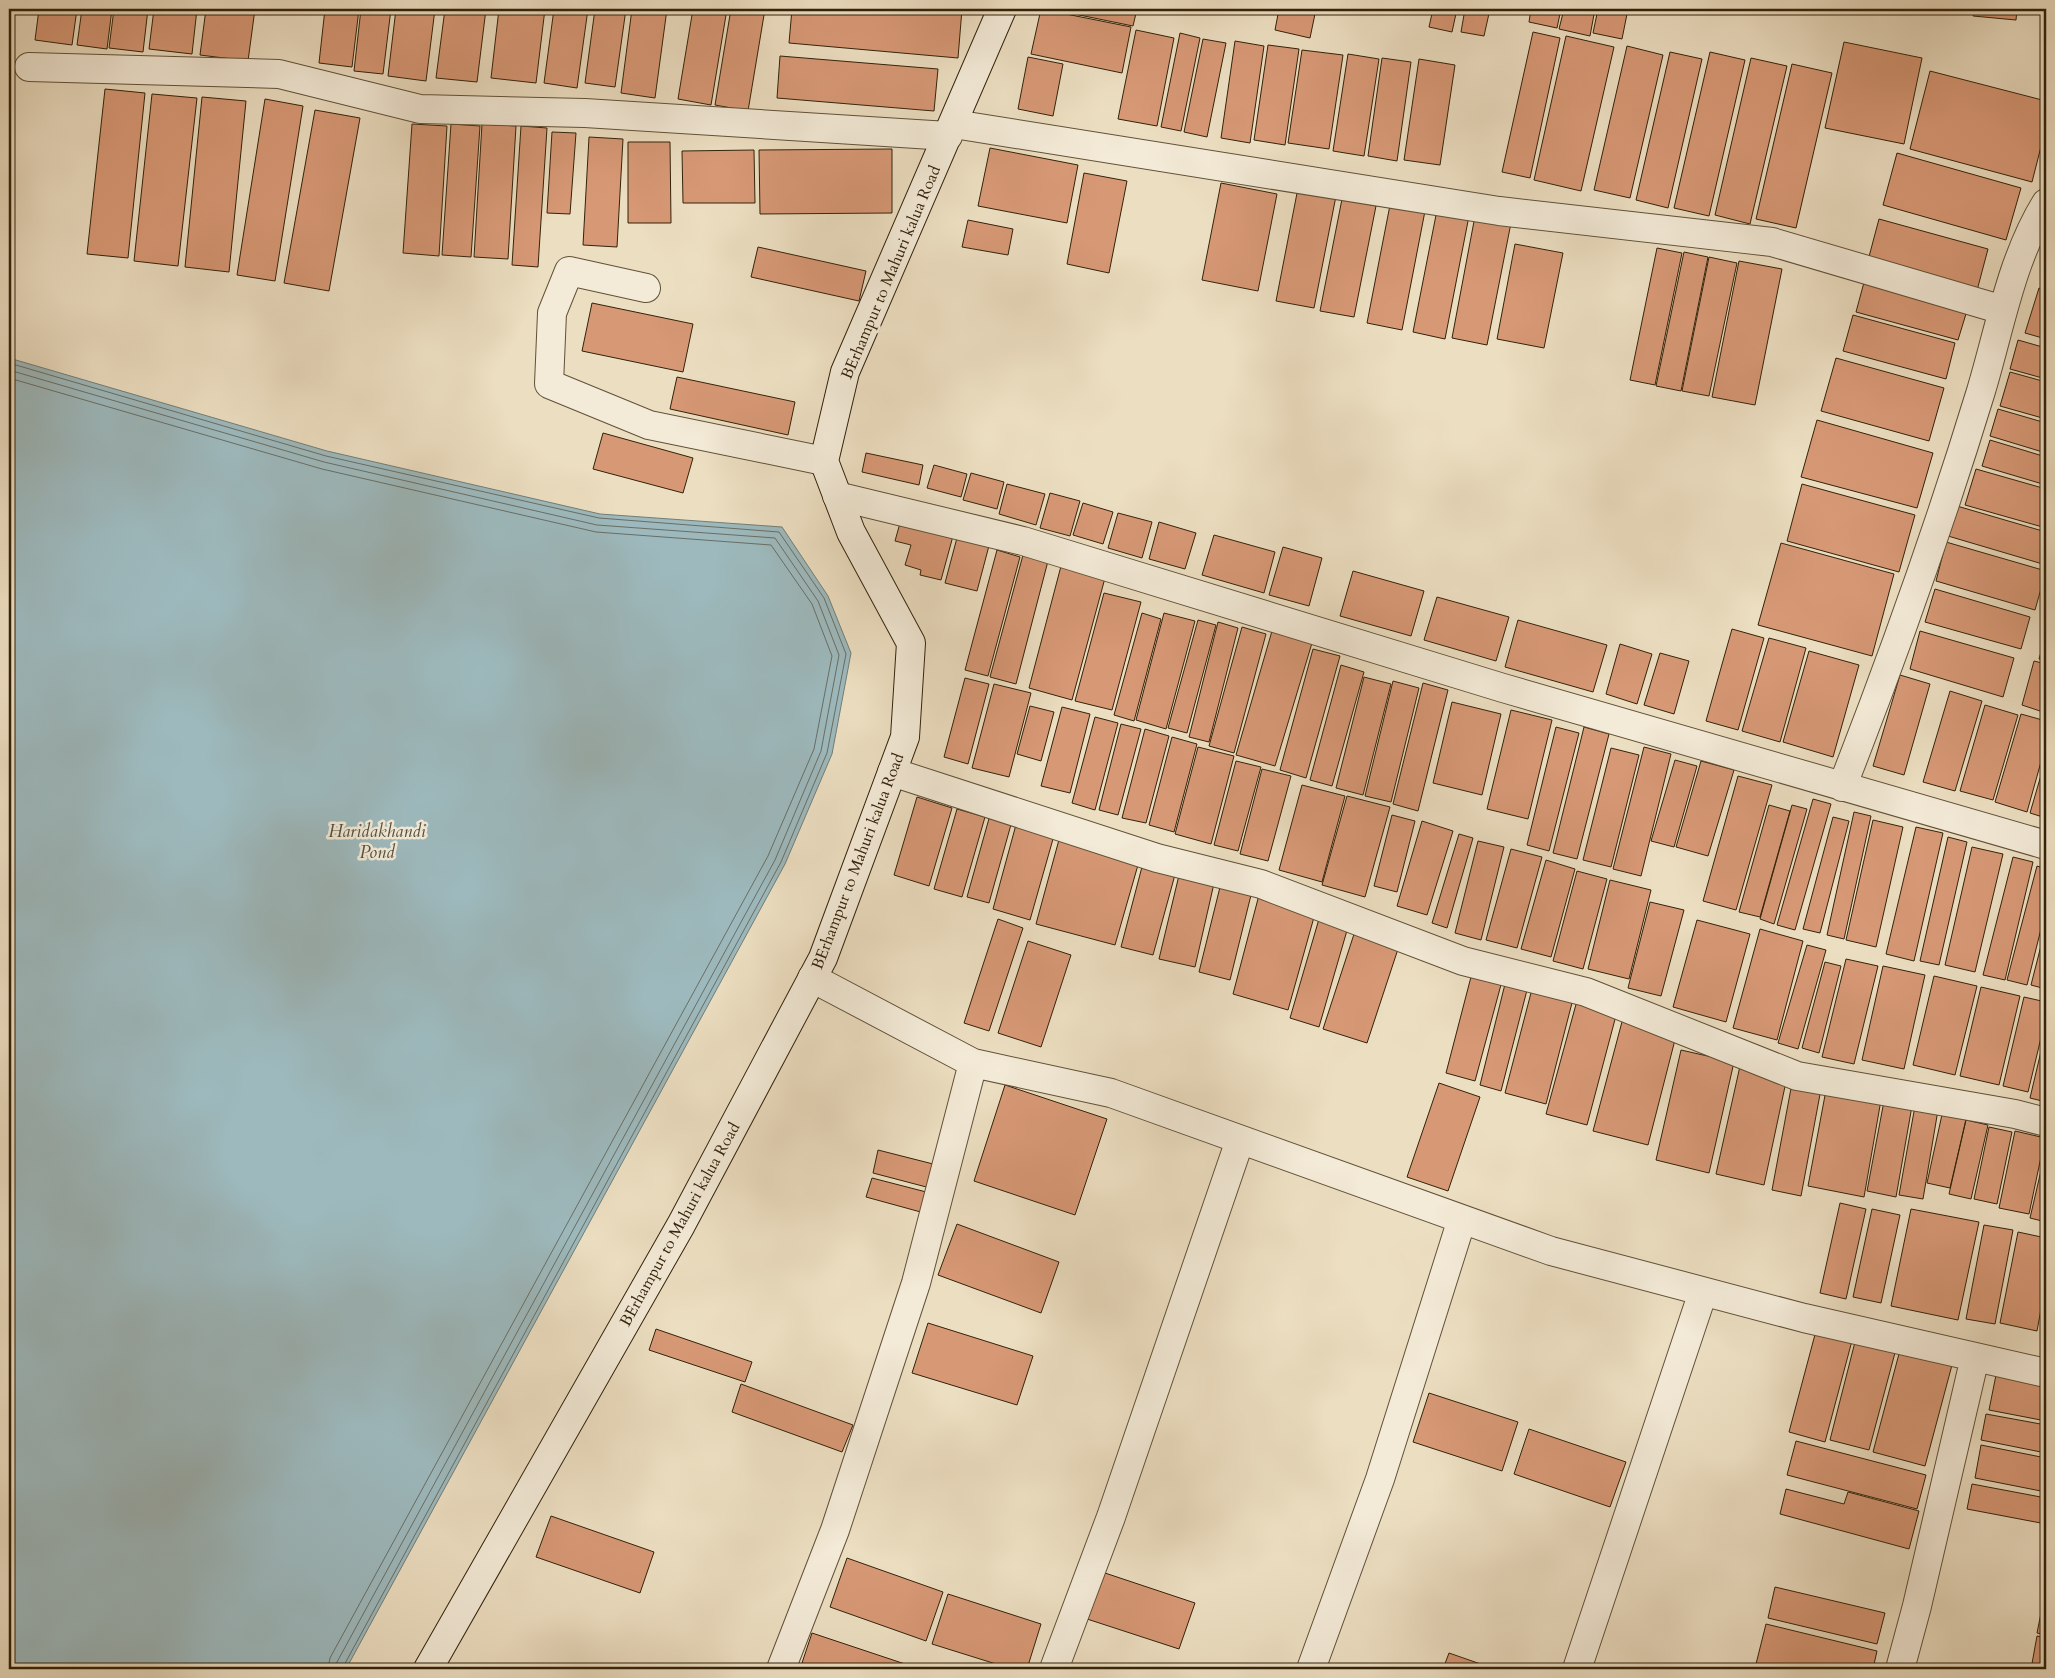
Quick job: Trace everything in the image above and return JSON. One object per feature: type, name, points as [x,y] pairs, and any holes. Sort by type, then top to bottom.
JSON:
[{"type":"street","name":"BErhampur to Mahuri kalua Road","points":[[428,1669],[681,1225],[823,958],[905,737],[911,643],[851,532],[824,461],[845,372],[1002,9]]},
{"type":"street","points":[[29,67],[279,74],[420,109],[585,113],[951,130],[1499,211],[1772,242],[2003,310]]},
{"type":"street","points":[[1842,787],[1892,660],[1981,391],[2003,310],[2029,231],[2046,203]]},
{"type":"street","points":[[646,288],[569,271],[552,314],[548,384],[649,425],[824,461]]},
{"type":"street","points":[[837,496],[1023,541],[1494,685],[2046,845]]},
{"type":"street","points":[[892,772],[1157,858],[1261,884],[1463,961],[1586,992],[1798,1076],[2015,1114],[2046,1122]]},
{"type":"street","points":[[812,978],[973,1063],[1111,1093],[1551,1251],[1804,1318],[2046,1373]]},
{"type":"street","points":[[781,1669],[835,1530],[916,1282],[973,1063]]},
{"type":"street","points":[[1054,1669],[1111,1516],[1240,1140]]},
{"type":"street","points":[[1311,1669],[1380,1479],[1462,1219]]},
{"type":"street","points":[[1577,1669],[1703,1292]]},
{"type":"street","points":[[1900,1669],[1917,1606],[1975,1357]]},
{"type":"water","name":"Haridakhandi Pond","points":[[9,358],[327,451],[600,514],[782,527],[828,596],[851,653],[832,754],[785,864],[346,1669],[9,1669]]},
{"type":"building","points":[[39,9],[77,9],[72,45],[35,40]]},
{"type":"building","points":[[82,9],[112,9],[107,49],[77,45]]},
{"type":"building","points":[[114,9],[148,9],[143,52],[109,48]]},
{"type":"building","points":[[154,9],[197,9],[192,54],[149,49]]},
{"type":"building","points":[[206,9],[255,9],[248,61],[200,55]]},
{"type":"building","points":[[325,9],[359,9],[352,67],[319,63]]},
{"type":"building","points":[[361,9],[391,9],[383,74],[354,71]]},
{"type":"building","points":[[396,9],[435,9],[426,81],[388,76]]},
{"type":"building","points":[[445,9],[486,9],[477,82],[436,78]]},
{"type":"building","points":[[499,9],[545,9],[536,83],[491,78]]},
{"type":"building","points":[[554,9],[588,9],[577,88],[544,83]]},
{"type":"building","points":[[595,9],[626,9],[615,87],[585,83]]},
{"type":"building","points":[[632,9],[667,9],[655,98],[621,93]]},
{"type":"building","points":[[693,9],[727,9],[711,105],[678,99]]},
{"type":"building","points":[[731,9],[765,9],[748,111],[715,105]]},
{"type":"building","points":[[792,9],[962,9],[958,58],[789,43]]},
{"type":"building","points":[[1041,9],[1131,27],[1122,73],[1031,54]]},
{"type":"building","points":[[1050,9],[1137,9],[1133,26]]},
{"type":"building","points":[[1279,9],[1316,9],[1310,38],[1275,30]]},
{"type":"building","points":[[1433,9],[1457,9],[1452,32],[1429,27]]},
{"type":"building","points":[[1465,9],[1490,9],[1484,36],[1461,32]]},
{"type":"building","points":[[1531,9],[1561,9],[1557,28],[1529,22]]},
{"type":"building","points":[[1564,9],[1595,9],[1590,36],[1559,29]]},
{"type":"building","points":[[1598,9],[1628,9],[1622,39],[1593,33]]},
{"type":"building","points":[[1974,9],[2017,9],[2016,20],[1973,16]]},
{"type":"building","points":[[1136,30],[1174,38],[1157,126],[1118,119]]},
{"type":"building","points":[[1533,32],[1560,38],[1530,178],[1502,172]]},
{"type":"building","points":[[1180,33],[1200,38],[1181,131],[1161,127]]},
{"type":"building","points":[[1566,36],[1614,47],[1581,191],[1534,180]]},
{"type":"building","points":[[1203,39],[1226,43],[1207,137],[1184,132]]},
{"type":"building","points":[[1235,41],[1264,46],[1250,143],[1221,138]]},
{"type":"building","points":[[1844,42],[1922,58],[1904,144],[1825,128]]},
{"type":"building","points":[[1268,45],[1299,49],[1285,145],[1254,140]]},
{"type":"building","points":[[1627,46],[1663,55],[1630,198],[1594,190]]},
{"type":"building","points":[[1302,50],[1343,55],[1329,149],[1288,143]]},
{"type":"building","points":[[1670,52],[1702,59],[1668,208],[1636,200]]},
{"type":"building","points":[[1710,52],[1745,60],[1709,216],[1674,208]]},
{"type":"building","points":[[1348,54],[1379,59],[1364,156],[1333,151]]},
{"type":"building","points":[[780,56],[938,69],[934,111],[777,98]]},
{"type":"building","points":[[1028,57],[1063,64],[1053,116],[1018,109]]},
{"type":"building","points":[[1382,58],[1411,62],[1397,161],[1368,156]]},
{"type":"building","points":[[1751,58],[1787,66],[1750,224],[1715,215]]},
{"type":"building","points":[[1419,59],[1455,65],[1440,165],[1404,160]]},
{"type":"building","points":[[1792,64],[1832,73],[1796,228],[1756,219]]},
{"type":"building","points":[[1930,71],[2046,101],[2046,127],[2032,182],[1910,149]]},
{"type":"building","points":[[105,89],[145,93],[128,258],[87,254]]},
{"type":"building","points":[[152,94],[197,98],[178,266],[134,261]]},
{"type":"building","points":[[202,97],[246,101],[229,272],[185,267]]},
{"type":"building","points":[[265,99],[303,106],[275,281],[237,275]]},
{"type":"building","points":[[315,110],[360,118],[329,291],[284,283]]},
{"type":"building","points":[[412,124],[447,126],[439,256],[403,253]]},
{"type":"building","points":[[451,124],[480,126],[471,257],[442,255]]},
{"type":"building","points":[[482,124],[516,126],[508,259],[474,257]]},
{"type":"building","points":[[521,126],[547,128],[538,267],[512,265]]},
{"type":"building","points":[[552,132],[576,133],[570,214],[547,213]]},
{"type":"building","points":[[589,137],[623,139],[617,247],[583,245]]},
{"type":"building","points":[[628,142],[670,142],[671,223],[628,223]]},
{"type":"building","points":[[990,148],[1078,165],[1067,223],[978,206]]},
{"type":"building","points":[[892,149],[892,213],[760,214],[759,150]]},
{"type":"building","points":[[754,150],[755,203],[683,203],[682,151]]},
{"type":"building","points":[[1897,153],[2021,188],[2006,240],[1883,205]]},
{"type":"building","points":[[1084,173],[1127,181],[1109,273],[1067,264]]},
{"type":"building","points":[[1221,183],[1277,194],[1258,291],[1202,280]]},
{"type":"building","points":[[1298,188],[1336,196],[1314,308],[1276,301]]},
{"type":"building","points":[[1342,199],[1376,206],[1354,317],[1320,311]]},
{"type":"building","points":[[1390,205],[1425,211],[1402,330],[1367,323]]},
{"type":"building","points":[[1437,210],[1469,216],[1445,339],[1413,332]]},
{"type":"building","points":[[1475,216],[1511,223],[1487,345],[1452,338]]},
{"type":"building","points":[[1879,219],[1988,249],[1975,298],[1866,268]]},
{"type":"building","points":[[968,220],[1013,229],[1008,255],[962,247]]},
{"type":"building","points":[[1515,244],[1563,253],[1544,348],[1497,339]]},
{"type":"building","points":[[758,247],[866,271],[859,301],[751,277]]},
{"type":"building","points":[[1657,248],[1682,253],[1655,385],[1630,380]]},
{"type":"building","points":[[1684,252],[1708,257],[1681,391],[1656,386]]},
{"type":"building","points":[[1709,257],[1737,263],[1709,396],[1682,391]]},
{"type":"building","points":[[1739,261],[1782,269],[1755,405],[1712,397]]},
{"type":"building","points":[[1866,275],[1969,304],[1958,340],[1856,312]]},
{"type":"building","points":[[2039,288],[2046,290],[2046,339],[2025,333]]},
{"type":"building","points":[[592,303],[693,324],[683,372],[582,351]]},
{"type":"building","points":[[1853,315],[1955,343],[1946,379],[1843,351]]},
{"type":"building","points":[[2018,340],[2046,348],[2046,379],[2010,369]]},
{"type":"building","points":[[1836,358],[1944,388],[1929,441],[1821,411]]},
{"type":"building","points":[[2010,372],[2046,382],[2046,419],[2000,406]]},
{"type":"building","points":[[677,377],[795,402],[788,435],[670,409]]},
{"type":"building","points":[[1998,409],[2046,423],[2046,453],[1990,436]]},
{"type":"building","points":[[1817,420],[1933,453],[1917,508],[1801,477]]},
{"type":"building","points":[[603,433],[693,458],[683,493],[593,469]]},
{"type":"building","points":[[1990,440],[2046,457],[2046,485],[1982,466]]},
{"type":"building","points":[[866,453],[923,465],[919,485],[862,472]]},
{"type":"building","points":[[934,465],[967,474],[961,497],[927,488]]},
{"type":"building","points":[[1976,469],[2046,489],[2046,528],[1965,505]]},
{"type":"building","points":[[971,473],[1004,482],[997,509],[963,500]]},
{"type":"building","points":[[1007,484],[1045,494],[1036,525],[999,514]]},
{"type":"building","points":[[1802,484],[1915,515],[1899,572],[1787,541]]},
{"type":"building","points":[[1050,493],[1080,501],[1070,536],[1040,528]]},
{"type":"building","points":[[1083,503],[1113,512],[1103,544],[1073,535]]},
{"type":"building","points":[[1957,506],[2046,532],[2046,565],[1948,536]]},
{"type":"building","points":[[1118,513],[1152,522],[1142,558],[1108,548]]},
{"type":"building","points":[[1159,522],[1196,533],[1185,569],[1149,559]]},
{"type":"building","points":[[900,523],[953,536],[941,580],[920,575],[921,570],[905,565],[911,545],[895,541]]},
{"type":"building","points":[[958,534],[990,542],[977,591],[945,583]]},
{"type":"building","points":[[1214,535],[1275,552],[1264,593],[1202,575]]},
{"type":"building","points":[[1946,542],[2046,571],[2035,610],[1936,581]]},
{"type":"building","points":[[1781,543],[1894,574],[1872,656],[1758,625]]},
{"type":"building","points":[[1283,547],[1322,558],[1309,606],[1269,595]]},
{"type":"building","points":[[997,550],[1020,557],[988,676],[965,670]]},
{"type":"building","points":[[1023,555],[1048,561],[1016,684],[990,677]]},
{"type":"building","points":[[1061,566],[1105,578],[1072,700],[1029,688]]},
{"type":"building","points":[[1353,571],[1424,591],[1411,636],[1340,616]]},
{"type":"building","points":[[1935,589],[2030,617],[2021,649],[1925,622]]},
{"type":"building","points":[[1104,593],[1141,602],[1112,710],[1075,701]]},
{"type":"building","points":[[1437,597],[1509,617],[1496,661],[1424,640]]},
{"type":"building","points":[[1142,613],[1161,619],[1134,721],[1114,715]]},
{"type":"building","points":[[1164,613],[1195,621],[1166,729],[1136,720]]},
{"type":"building","points":[[1198,620],[1216,625],[1187,733],[1168,728]]},
{"type":"building","points":[[1518,620],[1607,645],[1593,692],[1505,667]]},
{"type":"building","points":[[1218,622],[1238,628],[1209,742],[1189,737]]},
{"type":"building","points":[[1242,627],[1266,634],[1234,753],[1209,746]]},
{"type":"building","points":[[1732,629],[1764,638],[1738,730],[1706,721]]},
{"type":"building","points":[[1272,631],[1312,643],[1275,766],[1236,755]]},
{"type":"building","points":[[1920,631],[2014,658],[2003,697],[1910,669]]},
{"type":"building","points":[[2046,634],[2046,661],[2039,659]]},
{"type":"building","points":[[1769,638],[1806,648],[1780,742],[1742,731]]},
{"type":"building","points":[[1620,644],[1652,654],[1637,704],[1606,694]]},
{"type":"building","points":[[1313,649],[1340,656],[1306,778],[1280,770]]},
{"type":"building","points":[[1809,651],[1859,665],[1833,757],[1783,742]]},
{"type":"building","points":[[1660,653],[1689,661],[1674,714],[1644,705]]},
{"type":"building","points":[[2034,661],[2046,664],[2046,713],[2022,705]]},
{"type":"building","points":[[1341,665],[1364,672],[1332,786],[1310,780]]},
{"type":"building","points":[[1900,675],[1930,684],[1904,775],[1873,766]]},
{"type":"building","points":[[1364,677],[1391,684],[1363,795],[1336,788]]},
{"type":"building","points":[[965,678],[989,684],[968,764],[944,757]]},
{"type":"building","points":[[1393,681],[1419,688],[1391,802],[1365,796]]},
{"type":"building","points":[[1423,683],[1448,690],[1418,811],[1393,804]]},
{"type":"building","points":[[994,684],[1031,693],[1009,777],[972,768]]},
{"type":"building","points":[[1950,691],[1982,701],[1955,791],[1923,782]]},
{"type":"building","points":[[1452,702],[1501,714],[1482,795],[1433,783]]},
{"type":"building","points":[[1985,705],[2018,715],[1993,800],[1960,791]]},
{"type":"building","points":[[1030,706],[1054,712],[1041,761],[1017,754]]},
{"type":"building","points":[[1062,707],[1090,714],[1070,793],[1041,786]]},
{"type":"building","points":[[1511,710],[1552,720],[1528,819],[1487,809]]},
{"type":"building","points":[[2021,714],[2046,721],[2046,744],[2027,812],[1995,802]]},
{"type":"building","points":[[1095,717],[1118,723],[1095,810],[1072,803]]},
{"type":"building","points":[[1121,724],[1141,729],[1118,815],[1099,810]]},
{"type":"building","points":[[1556,727],[1579,733],[1549,851],[1527,845]]},
{"type":"building","points":[[1584,727],[1609,734],[1577,859],[1553,853]]},
{"type":"building","points":[[1145,729],[1169,736],[1146,823],[1122,818]]},
{"type":"building","points":[[1172,737],[1197,744],[1174,832],[1149,825]]},
{"type":"building","points":[[1198,747],[1234,756],[1211,844],[1175,834]]},
{"type":"building","points":[[1644,747],[1671,754],[1641,876],[1613,869]]},
{"type":"building","points":[[1611,748],[1639,755],[1611,867],[1583,860]]},
{"type":"building","points":[[2046,758],[2046,818],[2030,813]]},
{"type":"building","points":[[1675,760],[1697,766],[1674,847],[1651,841]]},
{"type":"building","points":[[1236,761],[1261,767],[1238,851],[1214,845]]},
{"type":"building","points":[[1701,761],[1734,770],[1708,856],[1676,847]]},
{"type":"building","points":[[1262,769],[1291,776],[1268,861],[1240,854]]},
{"type":"building","points":[[1738,776],[1772,785],[1736,910],[1703,901]]},
{"type":"building","points":[[1302,785],[1345,796],[1322,882],[1279,870]]},
{"type":"building","points":[[1347,796],[1390,807],[1365,897],[1322,885]]},
{"type":"building","points":[[917,797],[952,808],[929,886],[894,875]]},
{"type":"building","points":[[1813,799],[1831,804],[1795,930],[1777,925]]},
{"type":"building","points":[[1769,805],[1790,811],[1760,917],[1739,912]]},
{"type":"building","points":[[1792,805],[1807,809],[1774,924],[1760,919]]},
{"type":"building","points":[[957,809],[985,817],[962,897],[934,889]]},
{"type":"building","points":[[1854,812],[1871,816],[1844,939],[1827,935]]},
{"type":"building","points":[[990,815],[1012,821],[989,903],[967,897]]},
{"type":"building","points":[[1392,815],[1415,821],[1397,892],[1374,886]]},
{"type":"building","points":[[1833,817],[1849,821],[1820,933],[1803,929]]},
{"type":"building","points":[[1873,820],[1903,827],[1876,947],[1846,940]]},
{"type":"building","points":[[1017,821],[1055,832],[1030,920],[993,909]]},
{"type":"building","points":[[1422,821],[1453,831],[1427,915],[1397,906]]},
{"type":"building","points":[[1916,827],[1943,833],[1914,961],[1886,954]]},
{"type":"building","points":[[1459,834],[1473,838],[1447,928],[1432,923]]},
{"type":"building","points":[[1060,836],[1140,858],[1115,945],[1036,924]]},
{"type":"building","points":[[1948,837],[1967,842],[1939,965],[1920,961]]},
{"type":"building","points":[[1478,841],[1504,847],[1481,940],[1455,933]]},
{"type":"building","points":[[1972,847],[2003,854],[1975,972],[1945,965]]},
{"type":"building","points":[[1511,849],[1542,857],[1517,948],[1486,940]]},
{"type":"building","points":[[2013,857],[2033,862],[2005,980],[1983,975]]},
{"type":"building","points":[[1546,860],[1575,869],[1551,957],[1521,949]]},
{"type":"building","points":[[1143,863],[1176,871],[1153,955],[1121,947]]},
{"type":"building","points":[[2037,866],[2046,869],[2046,909],[2027,985],[2007,980]]},
{"type":"building","points":[[1180,871],[1215,879],[1195,967],[1159,959]]},
{"type":"building","points":[[1577,871],[1607,879],[1583,969],[1553,961]]},
{"type":"building","points":[[1222,879],[1253,887],[1230,980],[1199,972]]},
{"type":"building","points":[[1610,880],[1651,890],[1629,979],[1588,969]]},
{"type":"building","points":[[1259,895],[1316,910],[1288,1010],[1233,994]]},
{"type":"building","points":[[1650,902],[1684,910],[1661,996],[1628,988]]},
{"type":"building","points":[[998,919],[1023,928],[989,1031],[964,1023]]},
{"type":"building","points":[[1319,919],[1348,927],[1319,1027],[1290,1018]]},
{"type":"building","points":[[1697,920],[1750,934],[1726,1022],[1673,1007]]},
{"type":"building","points":[[2046,926],[2046,989],[2031,985]]},
{"type":"building","points":[[1356,928],[1400,943],[1367,1043],[1323,1029]]},
{"type":"building","points":[[1760,929],[1803,941],[1777,1040],[1733,1028]]},
{"type":"building","points":[[1028,941],[1071,955],[1041,1047],[998,1033]]},
{"type":"building","points":[[1807,945],[1826,950],[1798,1049],[1778,1043]]},
{"type":"building","points":[[1846,959],[1878,966],[1854,1064],[1822,1057]]},
{"type":"building","points":[[1825,962],[1841,966],[1819,1053],[1802,1048]]},
{"type":"building","points":[[1883,966],[1925,975],[1904,1069],[1862,1060]]},
{"type":"building","points":[[1472,973],[1502,981],[1475,1081],[1446,1073]]},
{"type":"building","points":[[1934,976],[1977,986],[1955,1075],[1913,1065]]},
{"type":"building","points":[[1505,984],[1527,990],[1501,1091],[1480,1085]]},
{"type":"building","points":[[1981,987],[2020,996],[1999,1085],[1960,1076]]},
{"type":"building","points":[[1532,989],[1573,999],[1546,1104],[1505,1093]]},
{"type":"building","points":[[1578,997],[1618,1008],[1587,1125],[1546,1114]]},
{"type":"building","points":[[2024,997],[2046,1002],[2046,1017],[2028,1092],[2003,1086]]},
{"type":"building","points":[[1623,1018],[1677,1032],[1648,1145],[1593,1131]]},
{"type":"building","points":[[2046,1030],[2046,1102],[2030,1098]]},
{"type":"building","points":[[1681,1050],[1734,1062],[1709,1173],[1656,1160]]},
{"type":"building","points":[[1740,1066],[1787,1077],[1764,1185],[1716,1174]]},
{"type":"building","points":[[1439,1083],[1480,1097],[1448,1191],[1407,1177]]},
{"type":"building","points":[[1792,1083],[1821,1089],[1801,1196],[1772,1190]]},
{"type":"building","points":[[1005,1085],[1107,1119],[1075,1215],[974,1181]]},
{"type":"building","points":[[1826,1090],[1881,1100],[1864,1197],[1808,1186]]},
{"type":"building","points":[[1884,1101],[1912,1106],[1896,1197],[1867,1191]]},
{"type":"building","points":[[1915,1106],[1938,1110],[1923,1199],[1899,1195]]},
{"type":"building","points":[[1943,1110],[1967,1115],[1950,1188],[1927,1183]]},
{"type":"building","points":[[1966,1120],[1988,1125],[1971,1199],[1949,1194]]},
{"type":"building","points":[[1989,1127],[2012,1132],[1997,1204],[1974,1199]]},
{"type":"building","points":[[2015,1131],[2045,1138],[2029,1214],[1999,1208]]},
{"type":"building","points":[[2046,1149],[2046,1222],[2030,1218]]},
{"type":"building","points":[[878,1150],[941,1166],[934,1189],[873,1173]]},
{"type":"building","points":[[872,1178],[934,1194],[928,1214],[866,1197]]},
{"type":"building","points":[[1840,1203],[1866,1209],[1846,1299],[1820,1293]]},
{"type":"building","points":[[1872,1209],[1900,1215],[1881,1303],[1853,1297]]},
{"type":"building","points":[[1911,1209],[1979,1222],[1958,1320],[1891,1306]]},
{"type":"building","points":[[957,1224],[1059,1262],[1041,1313],[938,1275]]},
{"type":"building","points":[[1984,1225],[2013,1230],[1995,1324],[1966,1319]]},
{"type":"building","points":[[2018,1232],[2046,1238],[2046,1282],[2037,1331],[2000,1323]]},
{"type":"building","points":[[2046,1305],[2046,1334],[2041,1333]]},
{"type":"building","points":[[928,1323],[1033,1356],[1017,1405],[912,1373]]},
{"type":"building","points":[[1817,1327],[1853,1337],[1825,1442],[1789,1432]]},
{"type":"building","points":[[656,1329],[752,1362],[745,1382],[649,1350]]},
{"type":"building","points":[[1856,1338],[1896,1349],[1869,1450],[1830,1440]]},
{"type":"building","points":[[1900,1350],[1952,1365],[1925,1466],[1873,1452]]},
{"type":"building","points":[[1997,1370],[2046,1380],[2046,1421],[1989,1410]]},
{"type":"building","points":[[741,1384],[853,1425],[842,1452],[732,1412]]},
{"type":"building","points":[[1429,1393],[1518,1422],[1502,1471],[1413,1442]]},
{"type":"building","points":[[1986,1414],[2046,1425],[2046,1453],[1981,1440]]},
{"type":"building","points":[[1529,1429],[1626,1462],[1610,1507],[1514,1474]]},
{"type":"building","points":[[1796,1441],[1926,1475],[1917,1509],[1787,1475]]},
{"type":"building","points":[[1981,1445],[2046,1458],[2046,1492],[1975,1478]]},
{"type":"building","points":[[1972,1484],[2046,1498],[2046,1524],[1967,1509]]},
{"type":"building","points":[[1786,1489],[1844,1504],[1848,1492],[1919,1511],[1909,1549],[1780,1514]]},
{"type":"building","points":[[551,1516],[654,1552],[640,1593],[536,1557]]},
{"type":"building","points":[[847,1558],[943,1592],[926,1641],[830,1607]]},
{"type":"building","points":[[1099,1571],[1195,1603],[1179,1649],[1084,1618]]},
{"type":"building","points":[[1775,1587],[1885,1613],[1877,1644],[1768,1618]]},
{"type":"building","points":[[2046,1588],[2046,1635],[2037,1633]]},
{"type":"building","points":[[948,1594],[1041,1624],[1027,1669],[1012,1669],[932,1644]]},
{"type":"building","points":[[1766,1624],[1877,1651],[1873,1669],[1779,1669],[1756,1664]]},
{"type":"building","points":[[812,1633],[908,1665],[906,1669],[800,1669]]},
{"type":"building","points":[[2037,1636],[2046,1638],[2046,1669],[2031,1669]]},
{"type":"building","points":[[1449,1653],[1495,1669],[1443,1669]]}]
